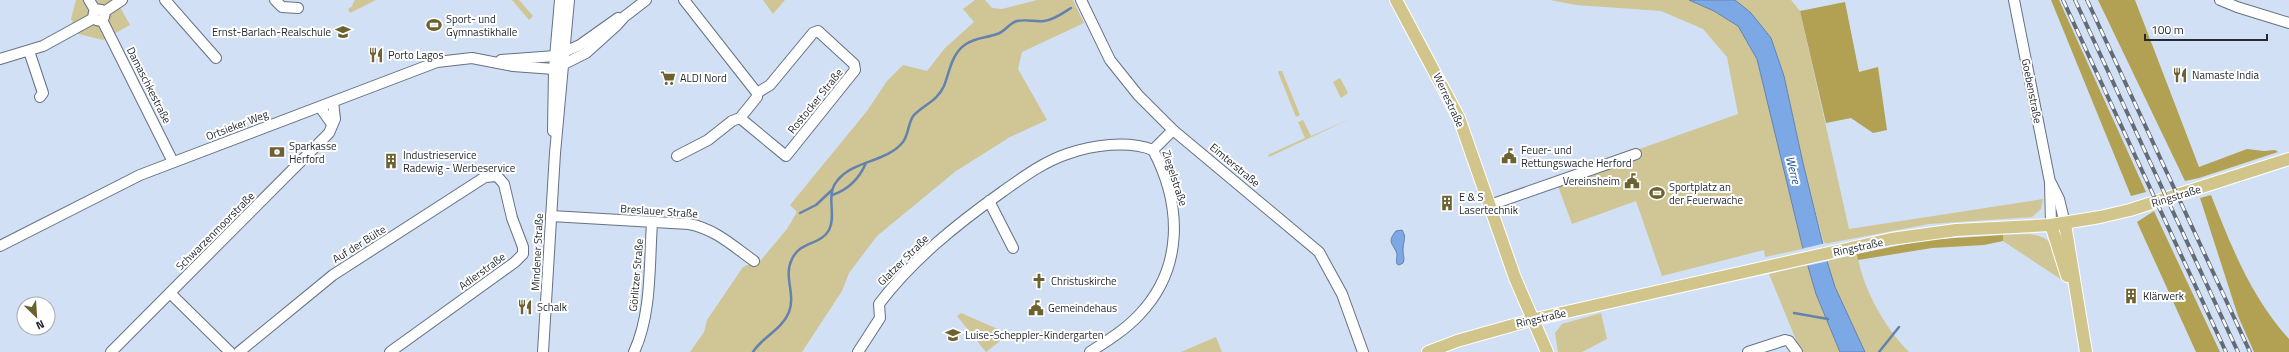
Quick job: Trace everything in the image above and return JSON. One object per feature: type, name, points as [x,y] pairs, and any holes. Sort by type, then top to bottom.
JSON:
[{"type":"main road","name":"Werrestraße","points":[[1396,0],[1452,101],[1531,320],[1546,352]]},
{"type":"main road","name":"Ringstraße","points":[[1428,352],[1457,341],[1531,320],[1892,239],[1956,230],[2066,224],[2130,210],[2289,159]]},
{"type":"main road","name":"Goebenstraße","points":[[2066,224],[2086,352]]},
{"type":"main road","name":"Goebenstraße","points":[[2051,225],[2080,316]]},
{"type":"street","name":"Damaschkestraße","points":[[89,0],[99,15],[173,162]]},
{"type":"street","points":[[0,59],[29,51],[61,37],[122,0]]},
{"type":"street","points":[[165,0],[216,58]]},
{"type":"street","points":[[275,0],[282,7],[298,8]]},
{"type":"street","name":"Mindener Straße","points":[[559,67],[555,56],[560,0]]},
{"type":"street","name":"Mindener Straße","points":[[543,352],[559,67],[565,52],[569,0]]},
{"type":"street","points":[[559,67],[577,58],[595,46],[624,17],[646,0]]},
{"type":"street","points":[[684,0],[757,94]]},
{"type":"street","name":"Eimterstraße","points":[[1081,0],[1099,41],[1116,69],[1138,95],[1173,130],[1319,252],[1342,294],[1363,352]]},
{"type":"street","name":"Goebenstraße","points":[[2014,0],[2050,182],[2051,225]]},
{"type":"street","points":[[2220,0],[2237,7],[2289,23]]},
{"type":"street","name":"Ortsieker Weg","points":[[492,61],[555,56],[580,45],[614,20],[624,17]]},
{"type":"street","name":"Rostocker Straße","points":[[677,156],[708,140],[732,121],[740,118],[757,97],[757,94],[770,85],[813,33],[818,31],[854,64],[855,70],[786,156],[740,118]]},
{"type":"street","points":[[29,51],[43,93],[40,96]]},
{"type":"street","name":"Ortsieker Weg","points":[[0,246],[118,186],[173,162],[443,61],[463,58],[492,61],[513,66],[559,67]]},
{"type":"street","points":[[320,107],[332,124],[335,119],[333,102]]},
{"type":"street","name":"Schwarzenmoorstraße","points":[[111,352],[328,133],[332,124]]},
{"type":"street","name":"Ziegelstraße","points":[[1090,352],[1113,337],[1140,315],[1158,288],[1169,264],[1174,237],[1174,209],[1164,173],[1153,150],[1173,130]]},
{"type":"street","name":"Glatzer Straße","points":[[858,352],[880,318],[879,304],[885,295],[927,252],[989,201],[1027,174],[1066,154],[1082,150],[1127,145],[1141,146],[1153,150]]},
{"type":"street","points":[[1490,205],[1636,154]]},
{"type":"street","name":"Auf der Bülte","points":[[239,352],[333,275],[485,177],[492,175],[501,180]]},
{"type":"street","name":"Adlerstraße","points":[[390,352],[520,258],[523,247],[512,218],[504,184],[501,180]]},
{"type":"street","name":"Goebenstraße","points":[[2050,182],[2058,199],[2066,224]]},
{"type":"street","points":[[989,201],[1013,248]]},
{"type":"street","name":"Breslauer Straße","points":[[551,216],[703,227],[716,233],[754,261]]},
{"type":"street","name":"Görlitzer Straße","points":[[634,352],[643,326],[647,302],[652,223]]},
{"type":"street","points":[[170,293],[230,352]]},
{"type":"street","points":[[1748,352],[1785,340],[1789,341],[1798,352]]},
{"type":"shaded area","points":[[76,0],[116,0],[130,25],[103,40],[79,34],[71,19]]},
{"type":"shaded area","points":[[355,0],[376,0],[350,13],[348,9],[353,6],[352,5]]},
{"type":"shaded area","points":[[512,0],[519,0],[533,16],[529,20]]},
{"type":"shaded area","points":[[763,0],[785,0],[773,14]]},
{"type":"shaded area","points":[[975,0],[985,0],[992,8],[1002,9],[1037,0],[1073,0],[1084,23],[1022,52],[1018,69],[1047,120],[1010,137],[956,171],[877,236],[849,273],[842,291],[802,352],[690,352],[704,332],[707,320],[743,267],[761,260],[787,229],[797,212],[790,205],[867,111],[887,81],[903,65],[927,71],[945,48],[974,22],[963,9]]},
{"type":"shaded area","name":"Sportplatz an der Feuerwache","points":[[1550,0],[1689,0],[1714,11],[1738,26],[1757,59],[1803,249],[1765,257],[1764,250],[1662,276],[1636,201],[1572,224],[1558,186],[1617,157],[1738,114],[1727,57],[1703,29],[1661,11],[1576,5]]},
{"type":"shaded area","points":[[1735,0],[1791,0],[1800,11],[1849,229],[2043,199],[2041,209],[2032,217],[1929,224],[1824,244],[1803,163],[1784,76],[1771,38],[1751,13]]},
{"type":"shaded area","points":[[2051,0],[2059,0],[2146,192],[2131,196]]},
{"type":"shaded area","points":[[2098,0],[2135,0],[2199,167],[2247,149],[2264,151],[2275,150],[2278,152],[2199,178],[2185,181]]},
{"type":"shaded area","points":[[1845,2],[1859,72],[1878,67],[1887,130],[1873,133],[1851,118],[1826,123],[1800,11]]},
{"type":"shaded area","points":[[1282,71],[1300,115],[1296,117],[1278,72]]},
{"type":"shaded area","points":[[1340,78],[1348,93],[1341,98],[1333,82]]},
{"type":"shaded area","points":[[1350,119],[1269,157],[1268,155],[1305,138],[1298,122],[1303,120],[1311,136]]},
{"type":"shaded area","points":[[2211,195],[2235,253],[2253,289],[2276,323],[2289,339],[2289,352],[2254,352],[2238,316],[2200,198]]},
{"type":"shaded area","points":[[2154,211],[2220,352],[2196,352],[2137,222]]},
{"type":"shaded area","points":[[2029,234],[2043,238],[2050,243],[2056,253],[2062,271],[2062,280],[2003,241],[2003,235]]},
{"type":"shaded area","points":[[2003,235],[2003,241],[1984,245],[1932,248],[1858,260],[1857,254],[1925,240]]},
{"type":"shaded area","points":[[1857,254],[1864,281],[1876,307],[1900,342],[1909,352],[1865,352],[1863,349],[1835,287],[1827,261]]},
{"type":"shaded area","points":[[1808,265],[1816,294],[1840,352],[1801,352],[1769,274]]},
{"type":"shaded area","points":[[961,313],[1009,334],[986,352],[957,316]]},
{"type":"shaded area","points":[[1601,313],[1607,339],[1582,352],[1558,352],[1555,333],[1562,324]]},
{"type":"shaded area","points":[[1216,337],[1222,352],[1181,352]]},
{"type":"water","name":"Werre","points":[[1689,0],[1735,0],[1751,13],[1771,38],[1784,76],[1827,261],[1835,287],[1865,352],[1840,352],[1816,294],[1803,249],[1757,59],[1738,26],[1714,11]]},
{"type":"water","points":[[1402,230],[1405,237],[1403,250],[1404,260],[1403,263],[1399,265],[1397,264],[1396,251],[1391,241],[1396,231]]},
{"type":"pier","points":[[1826,243],[1829,261],[1806,266],[1801,249]]},
{"type":"waterway","points":[[753,352],[761,342],[782,324],[789,312],[791,305],[789,272],[792,259],[800,249],[821,238],[829,230],[832,218],[832,192],[837,181],[852,169],[888,154],[903,142],[912,118],[918,111],[935,99],[941,91],[954,58],[966,44],[974,40],[1000,33],[1017,21],[1048,20],[1071,8]]},
{"type":"waterway","points":[[832,195],[848,187],[860,174],[866,163]]},
{"type":"waterway","points":[[800,213],[816,205],[832,190]]},
{"type":"waterway","points":[[1794,313],[1828,319]]},
{"type":"waterway","points":[[1879,352],[1899,327]]},
{"type":"railway","points":[[2063,0],[2226,352]]},
{"type":"railway","points":[[2075,0],[2238,352]]},
{"type":"railway","points":[[2087,0],[2250,352]]},
{"type":"place","name":"Sport- und Gymnastikhalle","points":[[434,25]]},
{"type":"place","name":"Ernst-Barlach-Realschule","points":[[343,32]]},
{"type":"place","name":"Porto Lagos","points":[[376,55]]},
{"type":"place","name":"Namaste India","points":[[2180,75]]},
{"type":"place","name":"ALDI Nord","points":[[668,78]]},
{"type":"place","name":"Sparkasse Herford","points":[[277,152]]},
{"type":"place","name":"Feuer- und Rettungswache Herford","points":[[1509,156]]},
{"type":"place","name":"Industrieservice Radewig - Werbeservice","points":[[391,161]]},
{"type":"place","name":"Vereinsheim","points":[[1632,181]]},
{"type":"place","name":"Sportplatz an der Feuerwache","points":[[1657,193]]},
{"type":"place","name":"E & S Lasertechnik","points":[[1447,203]]},
{"type":"place","name":"Christuskirche","points":[[1039,281]]},
{"type":"place","name":"Klärwerk","points":[[2131,296]]},
{"type":"place","name":"Schalk","points":[[525,307]]},
{"type":"place","name":"Gemeindehaus","points":[[1036,308]]},
{"type":"place","name":"Luise-Scheppler-Kindergarten","points":[[953,335]]}]
